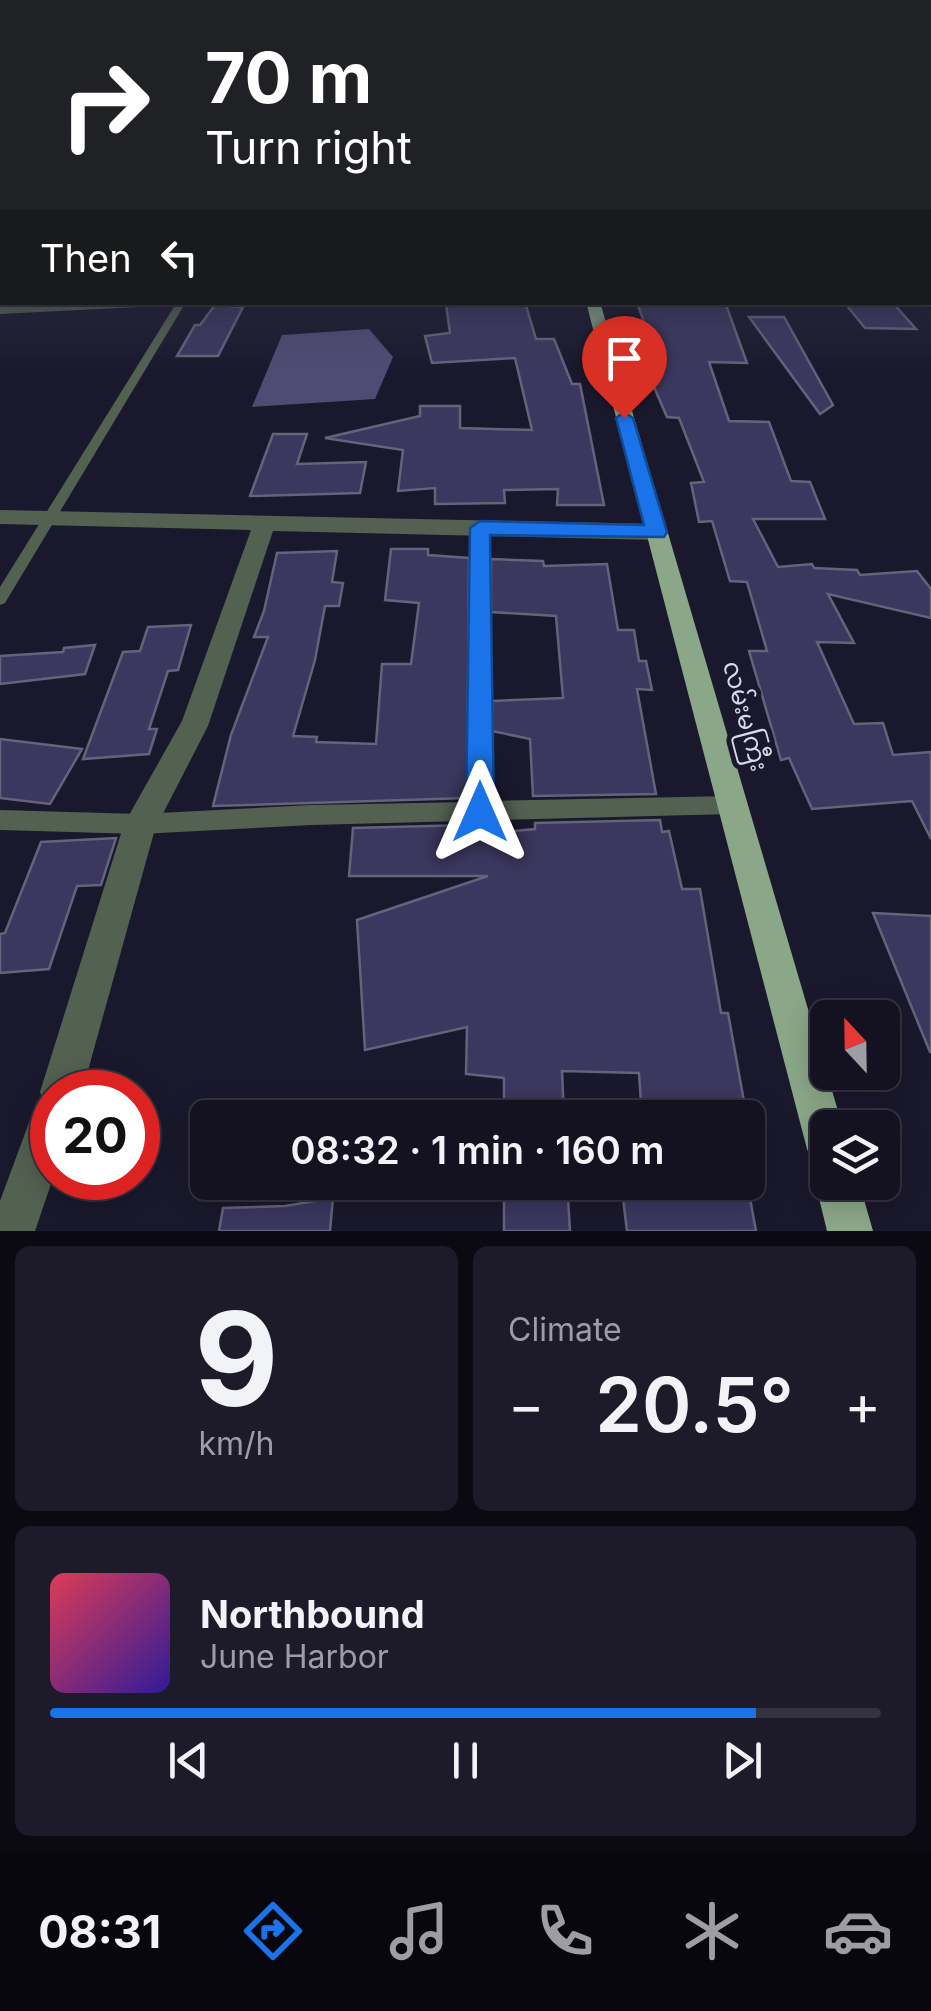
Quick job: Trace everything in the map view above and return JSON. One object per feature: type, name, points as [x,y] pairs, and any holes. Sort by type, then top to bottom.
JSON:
[{"type":"main road","name":"လမ်းမကြီး","points":[[594,305],[817,1110]]},
{"type":"main road","points":[[842,1200],[850,1231]]},
{"type":"street","points":[[0,310],[99,305]]},
{"type":"street","points":[[0,517],[656,532]]},
{"type":"street","points":[[67,1070],[140,824],[194,726],[265,522]]},
{"type":"street","points":[[12,1231],[30,1179]]},
{"type":"lane","points":[[0,599],[180,305]]},
{"type":"lane","points":[[480,528],[480,812]]},
{"type":"lane","points":[[0,820],[140,824],[732,805]]},
{"type":"shaded area","points":[[369,329],[393,357],[375,399],[252,407],[282,335]]},
{"type":"building","points":[[215,305],[243,307],[218,356],[177,356],[195,325],[200,325]]},
{"type":"building","points":[[446,305],[526,305],[536,339],[554,339],[572,384],[580,384],[604,505],[557,505],[558,489],[504,490],[505,503],[435,504],[435,488],[398,491],[403,450],[325,438],[420,416],[420,406],[460,406],[460,428],[532,430],[515,358],[432,363],[425,336],[450,333]]},
{"type":"building","points":[[638,305],[726,305],[747,363],[709,362],[729,421],[769,422],[791,481],[810,482],[825,519],[753,519],[778,567],[812,564],[814,568],[857,570],[860,575],[917,571],[931,589],[931,618],[828,594],[854,643],[817,642],[854,724],[883,723],[893,755],[931,752],[931,839],[912,801],[812,809],[789,758],[781,760],[749,651],[767,651],[747,582],[730,581],[712,521],[699,522],[691,483],[704,482],[679,418],[667,417],[644,364],[649,364],[642,349],[653,349]]},
{"type":"building","points":[[846,305],[895,305],[916,329],[865,328]]},
{"type":"building","points":[[749,317],[784,317],[833,405],[820,414]]},
{"type":"building","points":[[273,434],[307,434],[297,464],[366,462],[360,493],[250,496]]},
{"type":"building","points":[[391,549],[428,549],[428,555],[469,558],[467,798],[213,806],[231,735],[268,637],[254,637],[277,553],[337,551],[332,582],[343,583],[339,606],[325,606],[315,660],[293,736],[317,737],[316,742],[376,744],[382,664],[411,664],[419,603],[385,600]]},
{"type":"building","points":[[491,559],[543,561],[544,566],[607,564],[618,630],[634,630],[639,661],[646,661],[652,690],[637,689],[656,794],[533,796],[530,739],[492,731],[492,701],[563,698],[556,616],[491,612]]},
{"type":"building","points":[[191,625],[178,670],[168,671],[149,729],[157,729],[149,754],[83,759],[123,652],[140,651],[148,627]]},
{"type":"building","points":[[95,645],[85,674],[0,684],[0,656],[63,652],[64,648]]},
{"type":"building","points":[[0,739],[82,749],[50,804],[0,798]]},
{"type":"building","points":[[660,820],[662,832],[669,831],[682,889],[700,889],[721,1013],[728,1013],[744,1100],[641,1100],[639,1073],[562,1071],[563,1100],[504,1100],[504,1078],[466,1074],[467,1027],[365,1050],[357,920],[488,876],[349,876],[353,828],[467,825],[467,835],[535,829],[535,823]]},
{"type":"building","points":[[116,838],[101,885],[77,886],[49,969],[0,973],[0,934],[5,933],[41,842]]},
{"type":"building","points":[[873,913],[931,916],[931,1052],[930,1052]]},
{"type":"building","points":[[333,1200],[330,1231],[219,1231],[223,1208]]},
{"type":"building","points":[[504,1200],[568,1200],[570,1231],[504,1231]]},
{"type":"building","points":[[623,1200],[750,1200],[756,1231],[627,1231]]},
{"type":"route","points":[[480,812],[480,528],[656,532],[624,418]]}]
